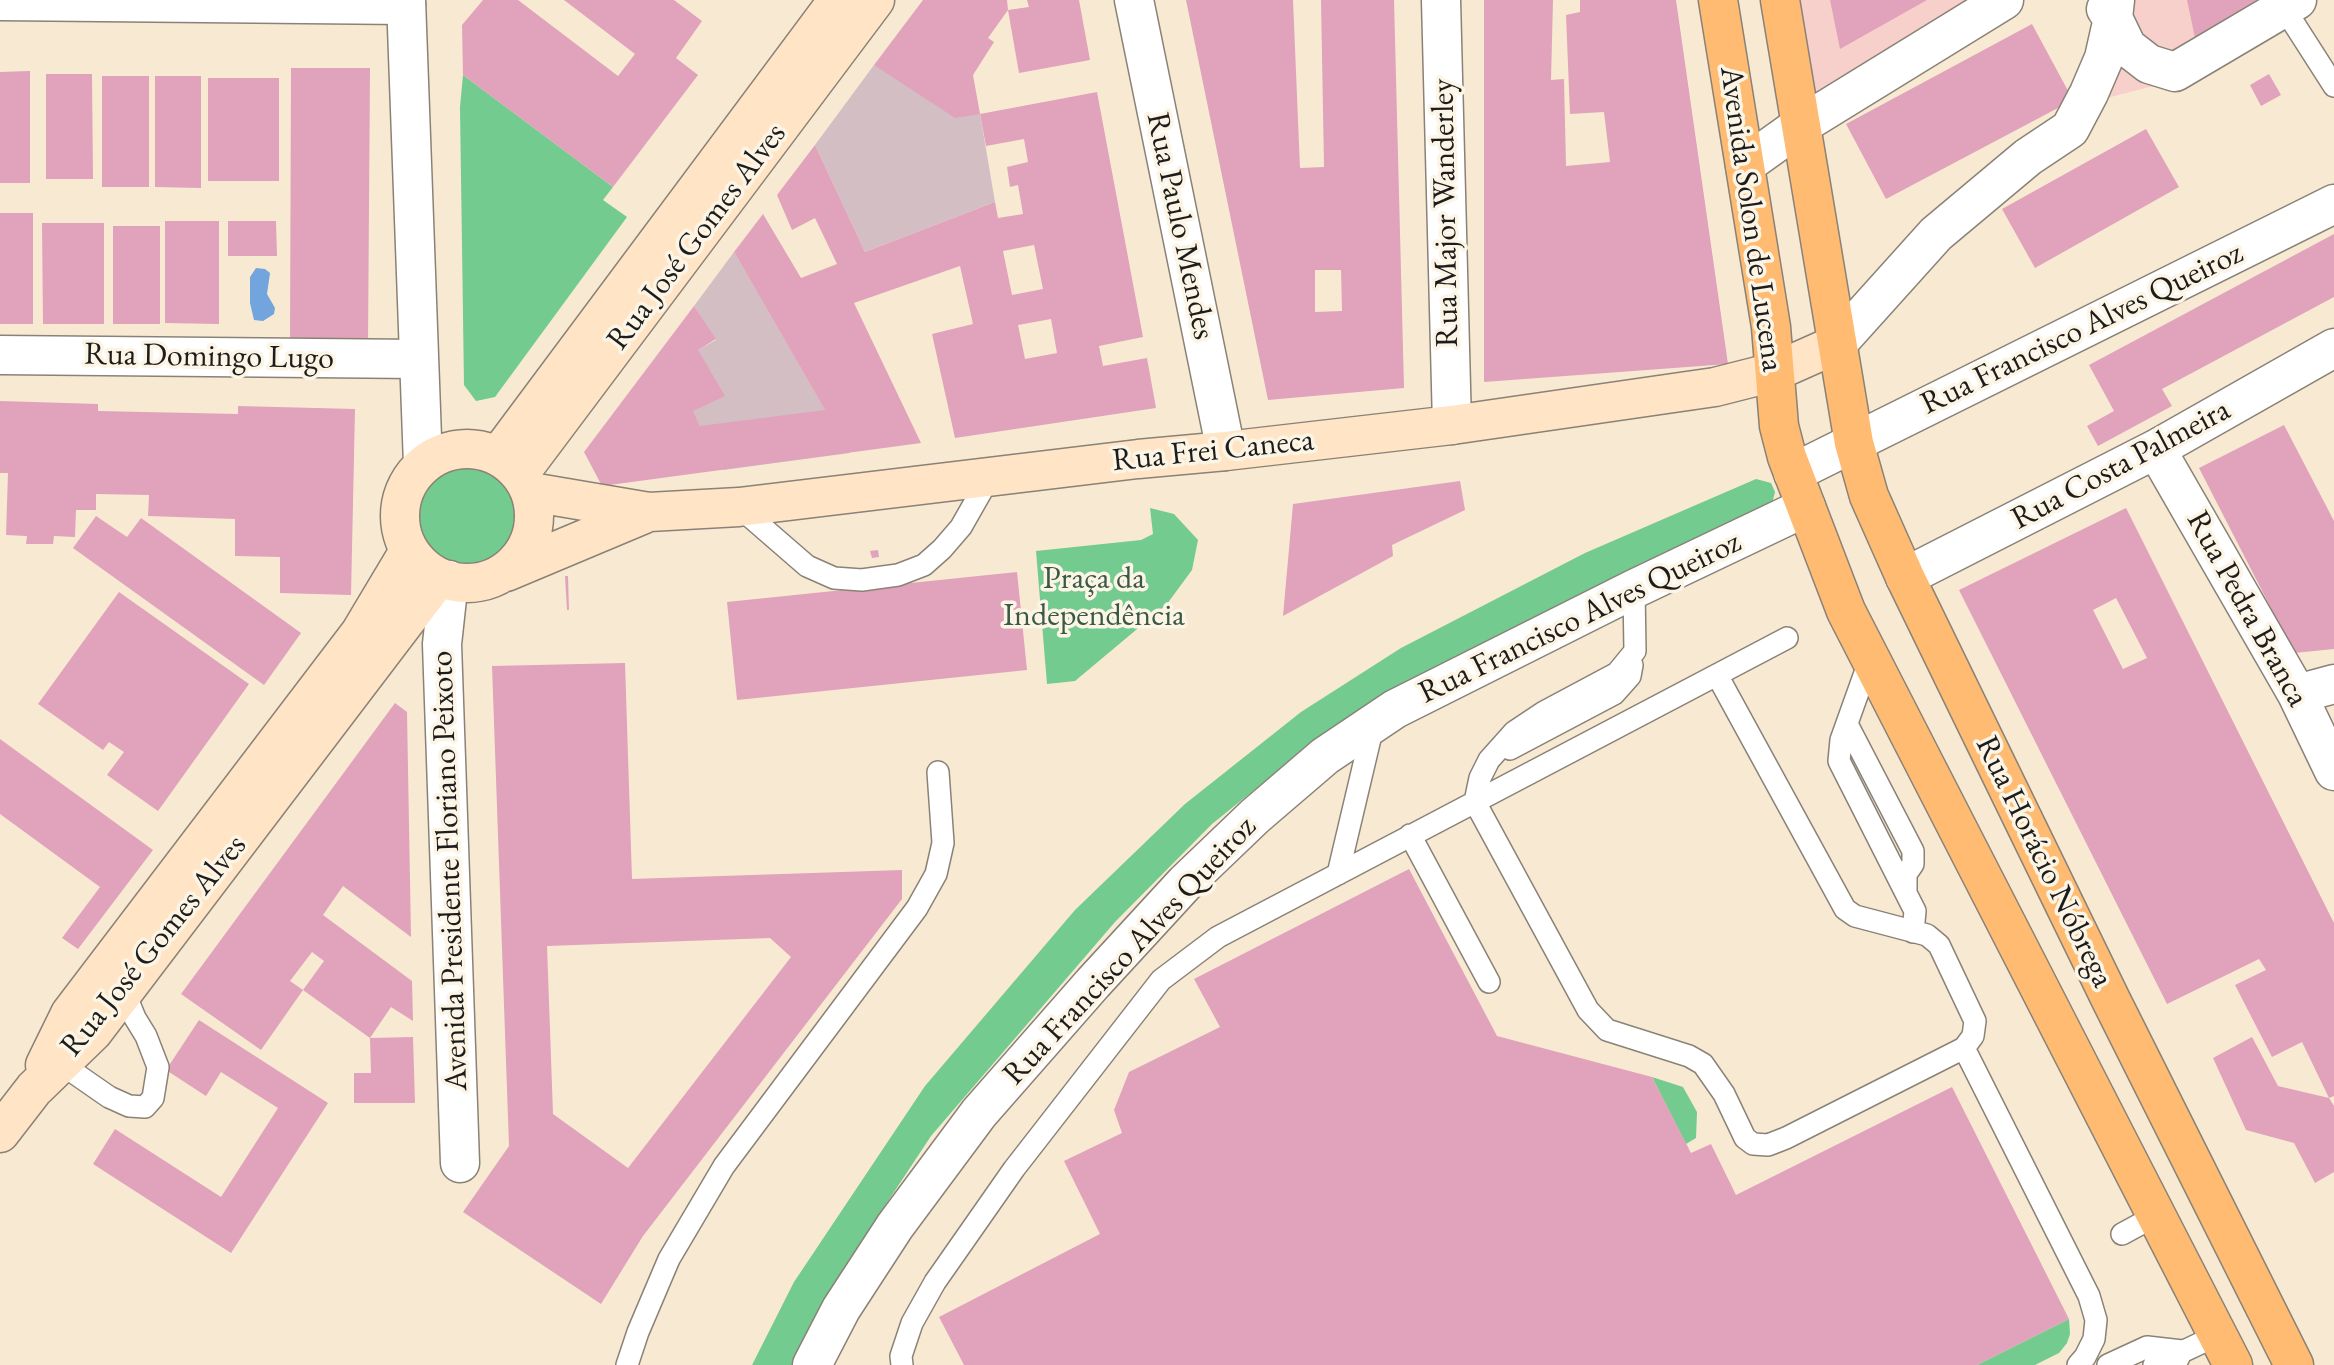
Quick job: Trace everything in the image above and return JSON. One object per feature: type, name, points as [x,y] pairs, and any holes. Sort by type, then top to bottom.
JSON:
[{"type":"main road","name":"Rua José Gomes Alves","points":[[516,474],[838,0]]},
{"type":"main road","name":"Rua José Gomes Alves","points":[[516,474],[875,0]]},
{"type":"main road","name":"Avenida Solon de Lucena","points":[[1718,0],[1771,327],[1774,372],[1794,473]]},
{"type":"main road","name":"Avenida Solon de Lucena","points":[[1780,0],[1838,344]]},
{"type":"main road","name":"Rua Frei Caneca","points":[[516,474],[649,512],[739,507],[990,476],[1452,425],[1715,387],[1774,372],[1838,344]]},
{"type":"main road","name":"Rua Horácio Nóbrega","points":[[1838,344],[1854,443],[1869,496],[1905,577],[2105,988],[2294,1365]]},
{"type":"main road","points":[[467,448],[483,450],[516,474],[534,505],[533,532],[521,555],[502,574],[471,583],[444,578],[425,569],[402,536],[400,503],[413,474],[436,456],[467,448]]},
{"type":"main road","name":"Rua Horácio Nóbrega","points":[[1794,473],[1846,611],[2225,1350]]},
{"type":"main road","name":"Rua Frei Caneca","points":[[502,574],[649,512]]},
{"type":"main road","name":"Rua José Gomes Alves","points":[[47,1076],[70,1014],[360,633],[410,551]]},
{"type":"main road","name":"Rua José Gomes Alves","points":[[47,1076],[93,1032],[444,578]]},
{"type":"main road","points":[[0,1133],[47,1076]]},
{"type":"main road","points":[[2151,1203],[2158,1198],[2172,1199],[2184,1193],[2192,1183],[2196,1169]]},
{"type":"street","name":"Rua Paulo Mendes","points":[[1135,0],[1226,451]]},
{"type":"street","name":"Rua Major Wanderley","points":[[1441,0],[1452,425]]},
{"type":"street","points":[[1745,165],[1801,125],[2004,0]]},
{"type":"street","points":[[0,1],[406,3],[423,465]]},
{"type":"street","points":[[2107,6],[2127,47],[2149,64],[2175,72],[2291,4]]},
{"type":"street","points":[[1838,344],[1936,234],[2028,157],[2070,129],[2104,58],[2107,6]]},
{"type":"street","name":"Rua Francisco Alves Queiroz","points":[[811,1365],[841,1309],[895,1226],[979,1113],[1185,883],[1255,816],[1325,756],[1395,709],[1634,589],[1794,473],[2334,204]]},
{"type":"street","name":"Rua Costa Palmeira","points":[[1905,577],[2156,449],[2334,348]]},
{"type":"street","name":"Rua Domingo Lugo","points":[[0,355],[418,359]]},
{"type":"street","name":"Rua Pedra Branca","points":[[2156,449],[2297,695],[2334,771]]},
{"type":"street","name":"Avenida Presidente Floriano Peixoto","points":[[444,578],[442,644],[460,1163]]},
{"type":"street","points":[[2297,695],[2334,684]]},
{"type":"lane","points":[[2291,4],[2334,86]]},
{"type":"lane","points":[[739,507],[807,566],[834,578],[862,580],[898,575],[924,565],[961,527],[990,476]]},
{"type":"lane","points":[[1634,589],[1635,651],[1630,677],[1614,694],[1489,760],[1480,778],[1475,802],[1588,1010],[1607,1030],[1689,1056],[1703,1064],[1724,1094],[1745,1138],[1753,1144],[1768,1145],[1964,1048],[1973,1036],[1975,1021],[1938,945],[1927,935],[1855,916],[1845,909],[1717,675]]},
{"type":"lane","points":[[902,1365],[901,1356],[912,1324],[935,1282],[1013,1169],[1161,980],[1218,937],[1787,638]]},
{"type":"lane","points":[[1870,659],[1847,724],[1913,851],[1913,864],[1906,874],[1906,890],[1915,911],[1913,932]]},
{"type":"lane","points":[[1338,874],[1373,723]]},
{"type":"lane","points":[[627,1365],[669,1259],[724,1166],[917,908],[936,874],[943,843],[938,772]]},
{"type":"lane","points":[[1410,835],[1489,982]]},
{"type":"lane","points":[[47,1076],[109,1097],[129,1107],[145,1107],[153,1098],[158,1068],[124,991]]},
{"type":"lane","points":[[1964,1048],[2089,1296],[2096,1320],[2094,1339],[2078,1365]]},
{"type":"lane","points":[[2122,1234],[2151,1203]]},
{"type":"lane","points":[[2108,1365],[2147,1347],[2178,1358]]},
{"type":"lane","points":[[2154,1365],[2225,1350]]},
{"type":"shaded area","points":[[1778,0],[2025,0],[1801,125]]},
{"type":"shaded area","points":[[2104,0],[2316,0],[2185,78],[2087,103]]},
{"type":"shaded area","points":[[874,65],[980,114],[995,202],[865,252],[815,145]]},
{"type":"shaded area","points":[[734,252],[850,453],[723,470],[669,366],[716,340],[694,306]]},
{"type":"green space","points":[[463,75],[613,187],[603,200],[627,217],[495,397],[476,401],[464,385],[460,107]]},
{"type":"green space","points":[[466,466],[494,474],[508,488],[516,516],[508,544],[494,558],[466,566],[438,558],[424,544],[416,516],[424,488],[438,474]]},
{"type":"green space","points":[[1756,479],[1771,483],[1775,492],[1768,506],[1315,741],[1212,824],[1115,922],[931,1136],[869,1230],[794,1365],[752,1365],[794,1282],[925,1086],[1075,910],[1185,804],[1301,712],[1401,648],[1585,553]]},
{"type":"green space","name":"Praça da Independência","points":[[1150,508],[1174,514],[1198,540],[1192,570],[1167,604],[1075,681],[1047,684],[1036,551],[1141,540],[1153,534]]},
{"type":"green space","points":[[1652,1077],[1683,1087],[1697,1112],[1696,1138],[1686,1144]]},
{"type":"green space","points":[[2069,1319],[2070,1334],[2067,1343],[2059,1353],[2035,1365],[1977,1365]]},
{"type":"water","points":[[256,268],[270,273],[267,294],[275,308],[274,314],[263,321],[254,320],[250,303],[250,277]]},
{"type":"building","points":[[483,0],[518,0],[618,76],[635,54],[564,0],[674,0],[702,21],[676,58],[698,75],[613,187],[463,75],[462,25]]},
{"type":"building","points":[[923,0],[1007,0],[1008,10],[988,38],[994,42],[973,75],[980,114],[955,118],[874,65]]},
{"type":"building","points":[[1027,0],[1079,0],[1090,60],[1019,73],[1008,10],[1029,7]]},
{"type":"building","points":[[1186,0],[1293,0],[1300,168],[1324,167],[1321,0],[1394,0],[1404,388],[1268,400]],"holes":[[[1315,270],[1341,270],[1342,311],[1315,312]]]},
{"type":"building","points":[[1484,0],[1553,0],[1551,80],[1564,79],[1566,166],[1610,162],[1604,112],[1570,114],[1566,15],[1580,12],[1580,0],[1676,0],[1728,364],[1484,382]]},
{"type":"building","points":[[1830,0],[1927,0],[1840,49]]},
{"type":"building","points":[[2187,0],[2257,0],[2195,38]]},
{"type":"building","points":[[2032,24],[2073,100],[1886,199],[1846,124]]},
{"type":"building","points":[[291,68],[370,68],[368,343],[290,342]]},
{"type":"building","points":[[30,71],[30,183],[0,183],[0,72]]},
{"type":"building","points":[[46,74],[92,74],[93,179],[46,179]]},
{"type":"building","points":[[2269,74],[2281,95],[2261,106],[2250,85]]},
{"type":"building","points":[[102,76],[149,76],[149,187],[102,187]]},
{"type":"building","points":[[155,76],[201,76],[201,188],[155,187]]},
{"type":"building","points":[[208,78],[279,78],[279,181],[208,181]]},
{"type":"building","points":[[1097,92],[1143,337],[1099,346],[1103,366],[1147,358],[1156,408],[955,438],[932,334],[973,324],[960,266],[854,303],[921,443],[602,486],[584,452],[694,306],[716,339],[698,350],[725,396],[693,411],[700,426],[825,410],[734,252],[763,214],[801,278],[837,264],[815,218],[792,230],[777,195],[815,145],[865,252],[995,202],[998,218],[1023,214],[1018,185],[1010,187],[1007,167],[1028,162],[1024,139],[986,146],[980,114]],"holes":[[[1034,245],[1043,289],[1012,295],[1003,251]],[[1051,319],[1057,353],[1025,359],[1018,325]]]},
{"type":"building","points":[[2146,129],[2179,187],[2035,268],[2002,209]]},
{"type":"building","points":[[0,213],[33,213],[33,324],[0,324]]},
{"type":"building","points":[[165,221],[219,221],[219,324],[165,323]]},
{"type":"building","points":[[228,221],[276,221],[277,256],[228,256]]},
{"type":"building","points":[[42,223],[104,223],[104,324],[43,324]]},
{"type":"building","points":[[113,226],[160,226],[160,324],[113,324]]},
{"type":"building","points":[[2334,234],[2334,297],[2162,389],[2172,406],[2098,446],[2087,426],[2114,411],[2089,365]]},
{"type":"building","points":[[0,401],[98,404],[98,411],[238,414],[238,406],[355,409],[351,595],[280,593],[280,557],[235,556],[235,519],[148,516],[149,495],[96,494],[96,510],[76,510],[75,537],[54,536],[53,544],[26,544],[27,536],[6,535],[8,473],[0,473]]},
{"type":"building","points":[[2284,425],[2334,521],[2334,649],[2294,653],[2199,468]]},
{"type":"building","points":[[1460,481],[1465,510],[1392,545],[1393,556],[1283,616],[1293,504]]},
{"type":"building","points":[[2126,508],[2334,923],[2334,1096],[2329,1098],[2302,1042],[2272,1057],[2235,985],[2266,970],[2259,959],[2167,1004],[1959,590]],"holes":[[[2116,598],[2147,658],[2123,669],[2093,610]]]},
{"type":"building","points":[[96,516],[127,537],[141,518],[301,633],[264,685],[73,548]]},
{"type":"building","points":[[878,550],[879,557],[872,558],[870,551]]},
{"type":"building","points":[[1017,572],[1027,670],[737,700],[727,602]]},
{"type":"building","points":[[565,576],[568,576],[569,610],[567,610]]},
{"type":"building","points":[[119,592],[249,684],[158,811],[107,775],[124,752],[109,742],[103,750],[38,704]]},
{"type":"building","points":[[625,663],[632,879],[902,870],[902,899],[643,1236],[601,1304],[463,1212],[509,1146],[492,666]],"holes":[[[770,938],[791,957],[628,1168],[553,1114],[547,946]]]},
{"type":"building","points":[[395,703],[407,712],[411,937],[343,886],[323,915],[412,981],[413,1021],[391,1007],[370,1038],[303,990],[261,1050],[181,994]],"holes":[[[312,952],[324,961],[303,990],[290,981]]]},
{"type":"building","points":[[0,739],[153,850],[78,949],[62,938],[100,887],[0,814]]},
{"type":"building","points":[[1409,869],[1497,1036],[1652,1077],[1691,1153],[1711,1144],[1736,1195],[1952,1087],[2069,1319],[1977,1365],[964,1365],[939,1317],[1100,1234],[1064,1161],[1122,1133],[1114,1110],[1129,1072],[1220,1027],[1194,979]]},
{"type":"building","points":[[199,1020],[328,1103],[231,1253],[93,1164],[115,1129],[221,1197],[278,1108],[221,1072],[206,1096],[166,1070]]},
{"type":"building","points":[[413,1037],[415,1103],[354,1103],[354,1073],[371,1073],[370,1038]]},
{"type":"building","points":[[2252,1037],[2278,1086],[2329,1098],[2334,1106],[2334,1172],[2315,1183],[2294,1143],[2246,1130],[2213,1058]]}]
